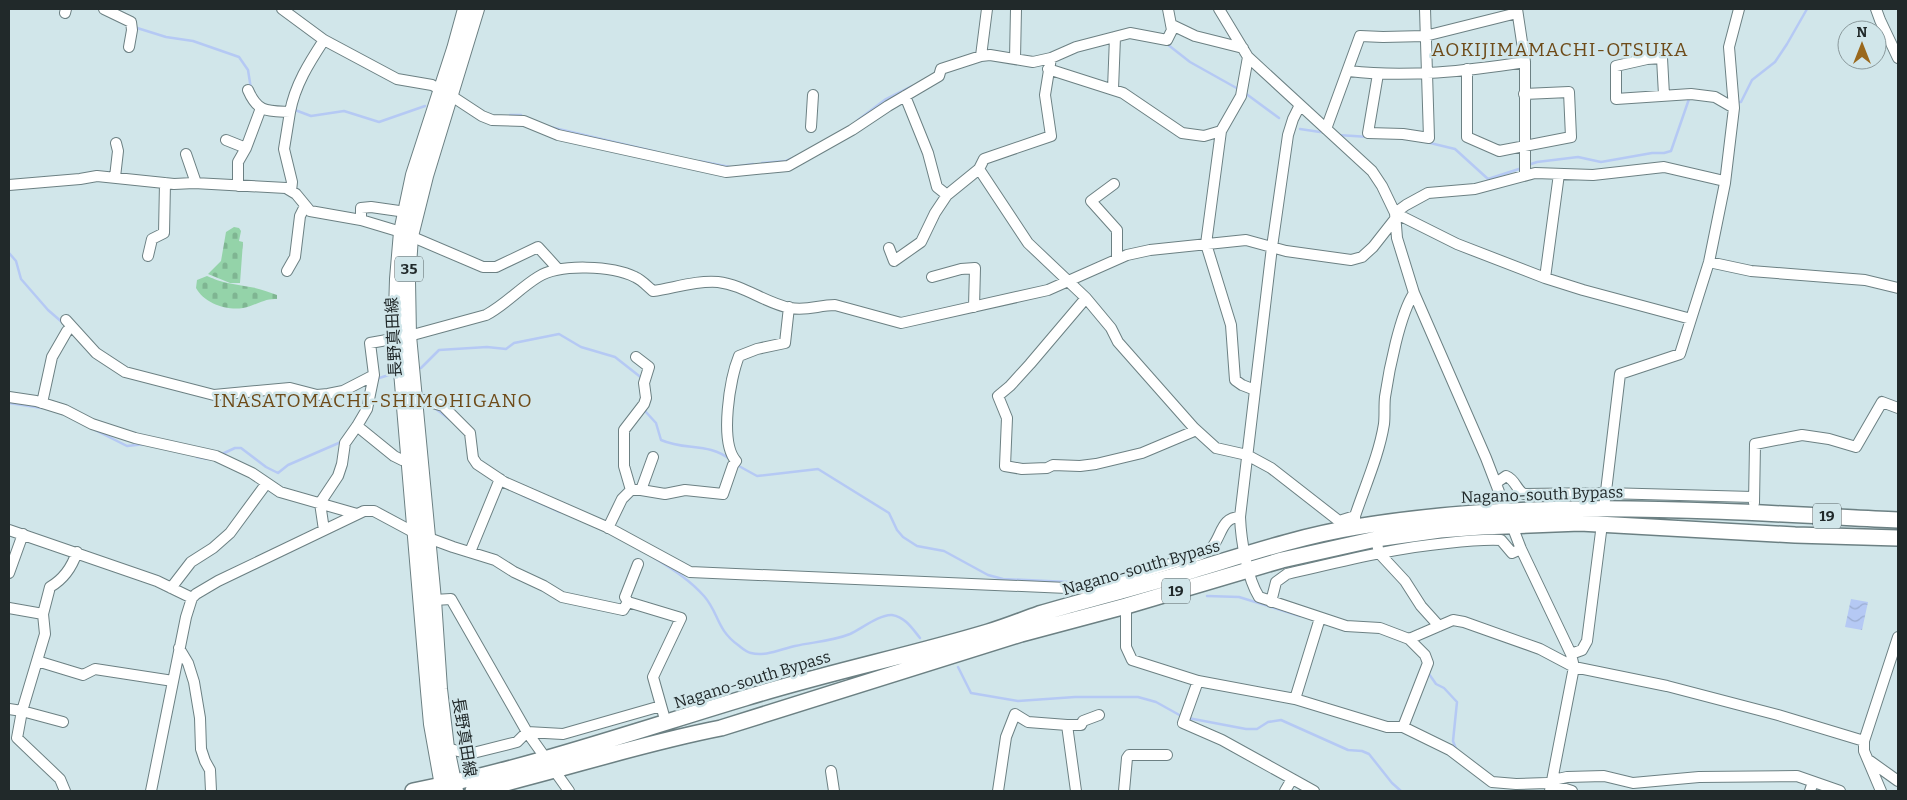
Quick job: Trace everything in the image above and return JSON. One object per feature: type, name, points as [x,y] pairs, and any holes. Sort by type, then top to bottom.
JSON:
[{"type":"highway","name":"Nagano-south Bypass","points":[[413,791],[449,788],[800,682],[991,631],[1036,615],[1299,540],[1355,522],[1605,500],[1755,512],[1898,520]]},
{"type":"highway","name":"Nagano-south Bypass","points":[[473,791],[555,771],[674,737],[721,728],[1021,634],[1126,606],[1282,560],[1377,546],[1440,530],[1512,525],[1602,524],[1779,534],[1898,538]]},
{"type":"main road","name":"長野真田線","points":[[449,788],[447,748],[440,697],[434,600],[421,535],[409,458],[403,337],[408,281],[406,234],[426,176],[465,9]]},
{"type":"main road","name":"長野真田線","points":[[446,92],[477,9]]},
{"type":"main road","name":"長野真田線","points":[[403,337],[414,399],[428,699],[449,788]]},
{"type":"street","points":[[104,9],[131,22],[129,47]]},
{"type":"street","points":[[282,9],[324,40],[397,80],[432,85],[482,116],[492,120],[524,121],[558,135],[726,172],[788,166],[852,130],[939,76],[941,68],[981,56],[1000,56],[1033,62],[1051,58],[1076,47],[1136,33],[1168,40],[1172,30],[1168,9]]},
{"type":"street","points":[[981,56],[987,9]]},
{"type":"street","points":[[1015,59],[1016,9]]},
{"type":"street","points":[[1219,9],[1245,53],[1372,172],[1382,186],[1395,216],[1398,238],[1414,293],[1496,483],[1521,549],[1571,654],[1574,667],[1552,786]]},
{"type":"street","points":[[1378,74],[1368,133],[1402,134],[1428,138],[1425,9]]},
{"type":"street","points":[[1605,500],[1620,374],[1680,354],[1709,262],[1725,183],[1734,108],[1729,47],[1739,9]]},
{"type":"street","points":[[1876,9],[1898,58]]},
{"type":"street","points":[[1326,129],[1349,71],[1360,36],[1425,36],[1517,11],[1525,62],[1525,175]]},
{"type":"street","points":[[1172,25],[1195,36],[1245,53]]},
{"type":"street","points":[[1113,89],[1115,37]]},
{"type":"street","points":[[291,191],[292,182],[284,149],[293,97],[306,68],[324,40]]},
{"type":"street","points":[[1245,53],[1243,91],[1221,131],[1206,244],[1231,325],[1235,380],[1255,390]]},
{"type":"street","points":[[889,248],[894,261],[921,242],[947,195],[979,169],[984,159],[1051,136],[1045,96],[1051,58]]},
{"type":"street","points":[[1664,95],[1662,58],[1647,59],[1616,66],[1616,99],[1691,94],[1715,97],[1734,108]]},
{"type":"street","points":[[1349,71],[1378,74],[1426,72],[1525,62]]},
{"type":"street","points":[[1048,69],[1123,93],[1182,133],[1204,136],[1221,131]]},
{"type":"street","points":[[1467,69],[1467,137],[1499,151],[1571,137],[1569,92],[1524,94]]},
{"type":"street","points":[[248,90],[254,103],[261,108],[290,112]]},
{"type":"street","points":[[811,126],[813,95]]},
{"type":"street","points":[[905,96],[928,154],[936,187],[947,195]]},
{"type":"street","points":[[1300,105],[1292,119],[1288,135],[1272,247],[1240,517],[1245,554],[1259,597],[1346,626],[1380,628],[1409,639],[1425,655],[1428,663],[1403,727]]},
{"type":"street","points":[[238,186],[238,162],[246,148],[261,108]]},
{"type":"street","points":[[226,140],[246,148]]},
{"type":"street","points":[[114,177],[118,151],[116,143]]},
{"type":"street","points":[[186,154],[196,183]]},
{"type":"street","points":[[324,530],[320,503],[338,476],[345,443],[367,409],[374,375],[370,343],[403,337],[486,316],[539,276],[558,269],[579,268],[621,272],[636,277],[653,291],[718,282],[736,286],[789,308],[809,310],[835,304],[901,323],[1048,290],[1117,258],[1150,250],[1246,240],[1286,251],[1351,260],[1362,257],[1374,247],[1395,216],[1406,205],[1428,193],[1475,189],[1535,173],[1593,175],[1664,167],[1720,180]]},
{"type":"street","points":[[979,169],[1028,243],[1086,298],[1111,328],[1118,342],[1194,428],[1216,448],[1247,455],[1271,468],[1339,521],[1355,522],[1384,424],[1385,399],[1396,347],[1409,300],[1414,293]]},
{"type":"street","points":[[1545,278],[1559,174]]},
{"type":"street","points":[[9,185],[97,176],[165,183],[286,188],[296,194],[310,211],[361,220],[406,234],[483,267],[496,267],[538,247],[558,269]]},
{"type":"street","points":[[148,256],[152,238],[164,234],[165,183]]},
{"type":"street","points":[[1114,184],[1092,201],[1117,230],[1117,258]]},
{"type":"street","points":[[287,271],[295,257],[300,216],[305,206]]},
{"type":"street","points":[[361,220],[361,208],[371,207],[399,211]]},
{"type":"street","points":[[1395,216],[1457,244],[1545,278],[1691,319]]},
{"type":"street","points":[[1709,262],[1751,272],[1865,280],[1898,288]]},
{"type":"street","points":[[932,277],[961,269],[975,268],[974,307]]},
{"type":"street","points":[[1086,298],[1030,364],[998,396],[1007,418],[1005,466],[1022,469],[1096,464],[1142,453],[1192,432],[1194,428]]},
{"type":"street","points":[[636,490],[665,494],[685,490],[723,494],[736,461],[729,449],[728,429],[729,395],[736,363],[739,356],[747,352],[785,343],[789,308]]},
{"type":"street","points":[[42,403],[52,357],[66,326],[96,353],[125,372],[214,395],[290,388],[317,395],[328,394],[343,391],[374,375]]},
{"type":"street","points":[[636,357],[649,367],[644,383],[646,398],[644,404],[624,430],[624,466],[636,490]]},
{"type":"street","points":[[9,398],[42,403],[65,410],[92,424],[135,438],[216,456],[252,474],[280,492],[357,514]]},
{"type":"street","points":[[414,399],[443,406],[470,433],[473,458],[477,464],[500,479],[608,528],[690,572],[1090,589],[1199,555],[1212,548],[1226,521],[1234,517],[1240,517]]},
{"type":"street","points":[[1755,512],[1753,497],[1755,444],[1802,435],[1829,439],[1856,447],[1882,402],[1898,408]]},
{"type":"street","points":[[357,426],[394,456],[402,460],[409,458]]},
{"type":"street","points":[[608,528],[622,498],[636,490],[653,457]]},
{"type":"street","points":[[1496,483],[1506,476],[1513,479],[1520,492],[1524,494],[1605,500],[1753,497]]},
{"type":"street","points":[[470,552],[500,479]]},
{"type":"street","points":[[171,588],[191,562],[213,548],[230,533],[266,484]]},
{"type":"street","points":[[151,791],[179,648],[192,598],[212,584],[364,511],[374,511],[421,535],[495,560],[514,572],[562,596],[623,610],[628,602]]},
{"type":"street","points":[[1571,654],[1582,650],[1587,641],[1602,524]]},
{"type":"street","points":[[9,530],[157,581],[192,598]]},
{"type":"street","points":[[9,573],[22,534]]},
{"type":"street","points":[[1270,602],[1276,582],[1287,574],[1377,546],[1414,546],[1488,539],[1501,540],[1512,553],[1521,549]]},
{"type":"street","points":[[1377,546],[1421,606],[1440,626]]},
{"type":"street","points":[[65,791],[60,779],[17,738],[22,711],[45,634],[43,614],[50,587],[57,583],[72,567],[77,552]]},
{"type":"street","points":[[638,564],[625,596],[628,602],[681,618],[653,677],[666,723]]},
{"type":"street","points":[[434,600],[452,599],[527,732],[569,791]]},
{"type":"street","points":[[1126,606],[1126,647],[1132,660],[1198,681],[1295,699],[1387,727],[1403,727],[1450,750],[1492,782],[1516,784],[1547,783],[1572,791]]},
{"type":"street","points":[[9,608],[43,614]]},
{"type":"street","points":[[1295,699],[1320,618]]},
{"type":"street","points":[[1409,639],[1453,620],[1464,622],[1540,650],[1574,667],[1667,686],[1778,715],[1864,741]]},
{"type":"street","points":[[1881,791],[1870,761],[1864,751],[1864,741],[1898,637]]},
{"type":"street","points":[[179,648],[188,663],[194,682],[200,718],[201,749],[210,770],[211,791]]},
{"type":"street","points":[[36,661],[83,675],[95,669],[172,681]]},
{"type":"street","points":[[1198,681],[1183,723],[1222,740],[1314,791]]},
{"type":"street","points":[[447,748],[469,754],[516,742],[527,732],[563,734],[661,706]]},
{"type":"street","points":[[9,709],[63,722]]},
{"type":"street","points":[[998,791],[1006,737],[1015,714],[1028,722],[1081,726],[1083,721],[1099,715]]},
{"type":"street","points":[[1067,725],[1076,791]]},
{"type":"street","points":[[1124,791],[1127,758],[1129,755],[1167,755]]},
{"type":"street","points":[[1870,761],[1898,781]]},
{"type":"street","points":[[831,771],[834,791]]},
{"type":"street","points":[[1552,786],[1567,777],[1604,776],[1633,783],[1699,777],[1797,776],[1812,786],[1840,791]]},
{"type":"street","points":[[1285,791],[1292,779]]},
{"type":"green space","points":[[234,227],[239,228],[241,231],[239,241],[243,242],[240,283],[230,283],[208,274],[221,261],[226,232]]},
{"type":"green space","points":[[207,276],[223,282],[264,290],[277,295],[277,299],[237,309],[216,305],[204,298],[196,288],[197,280]]},
{"type":"water","points":[[1851,599],[1868,602],[1862,630],[1845,627]]},
{"type":"waterway","points":[[1739,102],[1741,102],[1752,80],[1775,62],[1807,9]]},
{"type":"waterway","points":[[134,27],[166,37],[193,41],[239,57],[248,70],[251,89]]},
{"type":"waterway","points":[[1167,44],[1190,62],[1240,90]]},
{"type":"waterway","points":[[858,120],[886,99],[912,86]]},
{"type":"waterway","points":[[1245,93],[1279,118]]},
{"type":"waterway","points":[[1528,165],[1537,162],[1578,157],[1601,162],[1671,151],[1689,99]]},
{"type":"waterway","points":[[295,110],[311,116],[344,111],[379,122],[425,106]]},
{"type":"waterway","points":[[510,115],[521,115]]},
{"type":"waterway","points":[[550,127],[657,152]]},
{"type":"waterway","points":[[1300,129],[1320,132]]},
{"type":"waterway","points":[[1338,135],[1369,137]]},
{"type":"waterway","points":[[1426,142],[1455,149],[1488,179],[1522,168]]},
{"type":"waterway","points":[[762,163],[786,161],[793,158]]},
{"type":"waterway","points":[[699,161],[730,167]]},
{"type":"waterway","points":[[740,166],[753,164]]},
{"type":"waterway","points":[[9,253],[16,261],[21,279],[48,310],[63,323]]},
{"type":"waterway","points":[[421,368],[439,350],[487,347],[506,349],[514,343],[559,334],[581,347],[615,357],[643,379]]},
{"type":"waterway","points":[[376,379],[392,374]]},
{"type":"waterway","points":[[371,403],[392,401]]},
{"type":"waterway","points":[[9,403],[42,408]]},
{"type":"waterway","points":[[646,407],[645,411],[656,423],[661,440],[714,451],[731,460]]},
{"type":"waterway","points":[[436,409],[449,419]]},
{"type":"waterway","points":[[95,430],[127,446],[145,444]]},
{"type":"waterway","points":[[222,454],[235,448],[241,448],[266,467],[278,473],[288,465],[341,442]]},
{"type":"waterway","points":[[197,457],[208,459]]},
{"type":"waterway","points":[[737,465],[757,476],[818,469],[889,513],[897,530],[903,537],[917,546],[944,551],[988,575],[1003,579],[1089,583],[1110,578]]},
{"type":"waterway","points":[[522,495],[560,512]]},
{"type":"waterway","points":[[653,557],[692,584],[709,602],[722,627],[731,639],[749,652],[756,654],[767,653],[837,638],[850,634],[887,615],[897,616],[911,627],[920,638]]},
{"type":"waterway","points":[[1207,596],[1239,597],[1300,616]]},
{"type":"waterway","points":[[958,667],[971,693],[1018,701],[1075,697],[1138,697],[1156,702],[1183,717]]},
{"type":"waterway","points":[[1429,674],[1436,684],[1444,688],[1457,702],[1453,741],[1456,749]]},
{"type":"waterway","points":[[1188,718],[1246,729],[1257,729],[1268,722],[1281,720],[1348,750],[1362,751],[1369,754],[1392,783],[1401,791]]},
{"type":"district","name":"AOKIJIMAMACHI-OTSUKA","points":[[1560,49]]},
{"type":"district","name":"INASATOMACHI-SHIMOHIGANO","points":[[373,400]]}]
